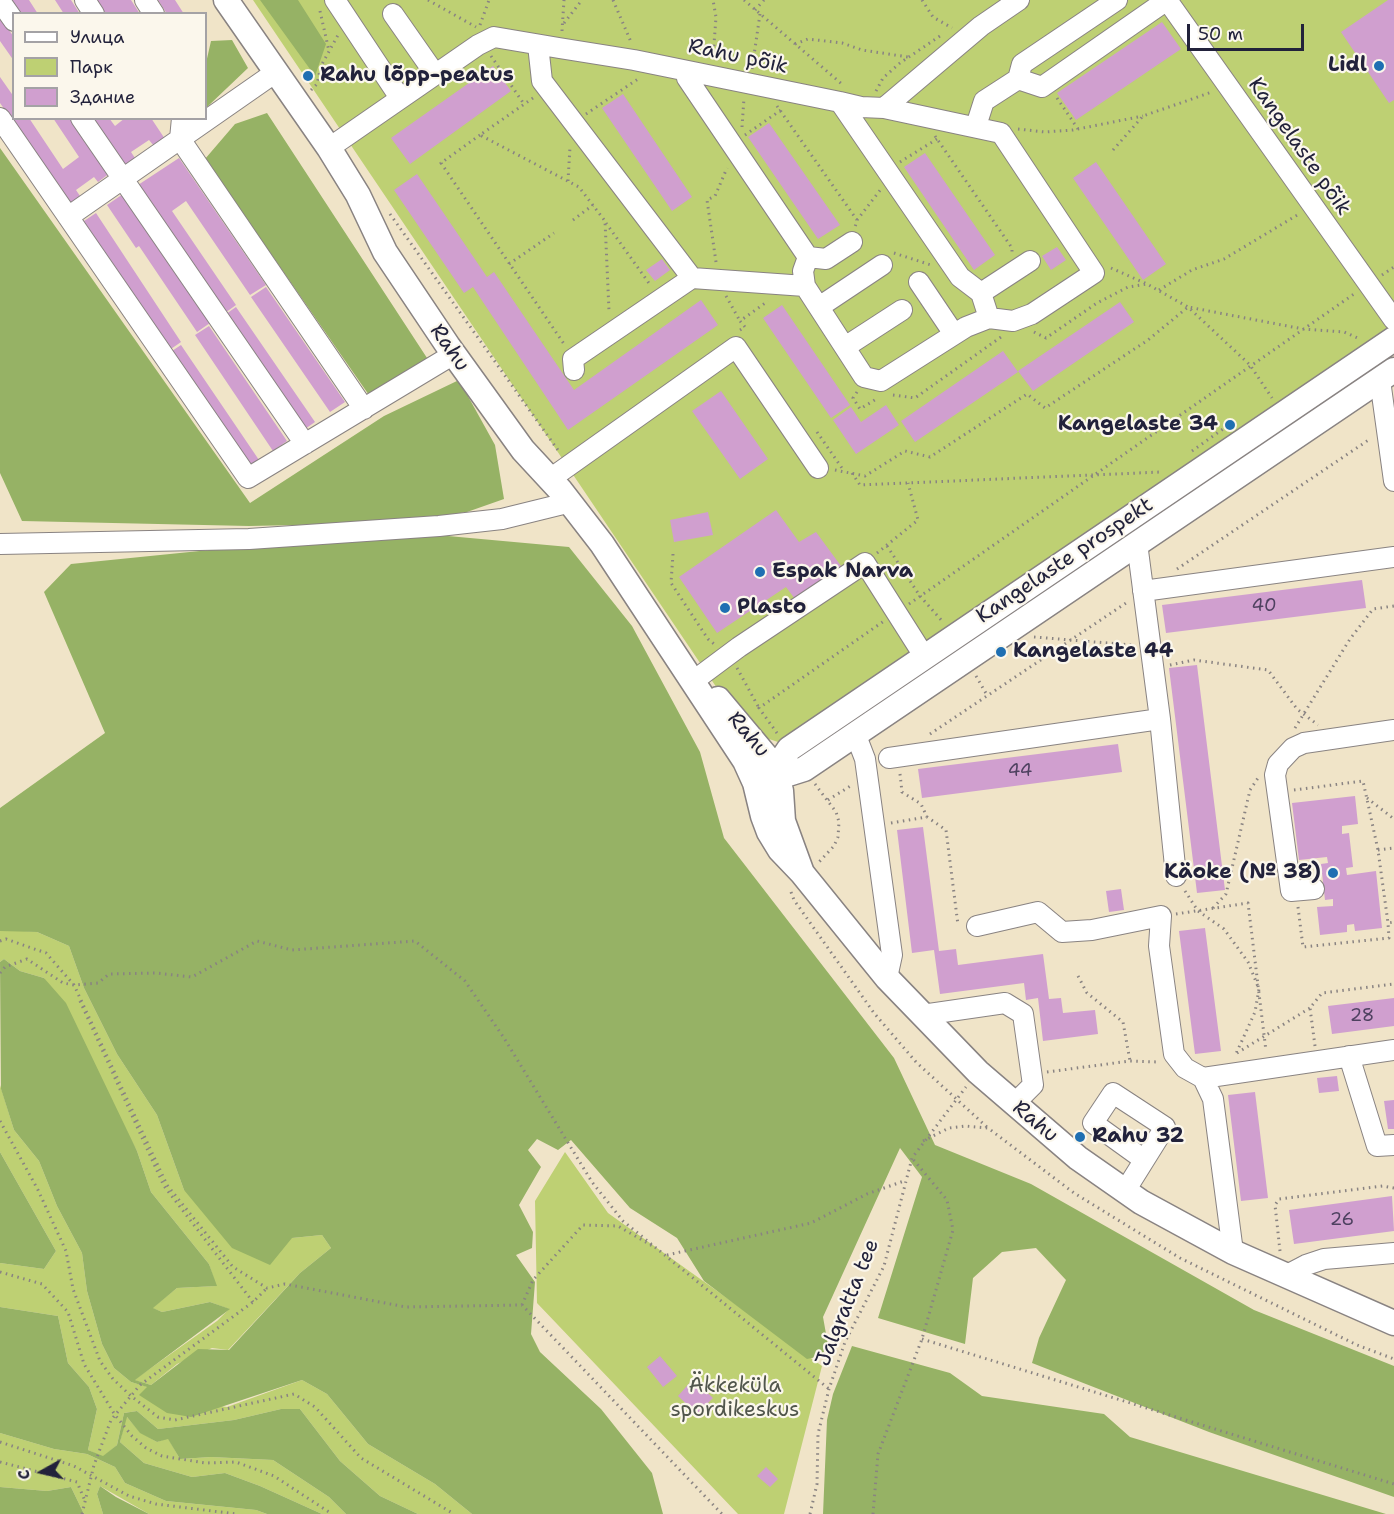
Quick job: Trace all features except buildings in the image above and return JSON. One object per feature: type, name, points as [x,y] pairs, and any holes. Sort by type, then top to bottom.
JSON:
[{"type":"main road","name":"Rahu","points":[[226,0],[329,148],[358,195],[385,252],[454,354],[518,443],[559,471],[571,502],[602,544],[692,682],[704,685],[711,690],[751,753],[763,816],[780,850],[802,873],[887,978],[978,1072],[1078,1158],[1125,1191],[1233,1252],[1283,1265],[1394,1323]]},
{"type":"main road","name":"Kangelaste prospekt","points":[[778,766],[924,657],[1394,339]]},
{"type":"main road","name":"Kangelaste prospekt","points":[[804,769],[1387,375]]},
{"type":"main road","points":[[760,804],[778,766],[774,749],[751,753],[754,769],[778,766],[804,769],[792,792],[788,833]]},
{"type":"main road","name":"Rahu","points":[[778,766],[781,810],[802,873]]},
{"type":"street","points":[[884,108],[981,26],[1019,0]]},
{"type":"street","points":[[976,126],[984,101],[1018,79],[1022,64],[1117,0]]},
{"type":"street","points":[[1018,79],[1041,87],[1167,0]]},
{"type":"street","name":"Kangelaste põik","points":[[1167,0],[1394,320]]},
{"type":"street","points":[[0,1],[12,18]]},
{"type":"street","points":[[327,4],[346,17],[400,98]]},
{"type":"street","points":[[393,14],[435,74]]},
{"type":"street","name":"Rahu põik","points":[[329,148],[478,45],[494,38],[559,48],[634,60],[861,107],[884,108],[1001,133],[1100,268]]},
{"type":"street","points":[[538,45],[542,81],[692,278]]},
{"type":"street","points":[[686,71],[687,78],[808,257],[826,259],[853,238]]},
{"type":"street","points":[[207,119],[276,72]]},
{"type":"street","points":[[840,102],[960,277],[981,293],[989,318]]},
{"type":"street","points":[[0,118],[248,478],[454,354]]},
{"type":"street","points":[[82,120],[305,444]]},
{"type":"street","points":[[168,120],[364,409]]},
{"type":"street","points":[[180,138],[182,120]]},
{"type":"street","points":[[68,217],[206,120]]},
{"type":"street","points":[[808,257],[803,271],[805,286],[864,377],[881,381],[954,334],[989,318],[1021,325],[1032,314],[1100,268]]},
{"type":"street","points":[[819,307],[887,258]]},
{"type":"street","points":[[981,293],[1030,261]]},
{"type":"street","points":[[573,365],[692,278],[805,286]]},
{"type":"street","points":[[919,282],[954,334]]},
{"type":"street","points":[[845,348],[902,309]]},
{"type":"street","points":[[559,471],[736,347],[818,468]]},
{"type":"street","points":[[1387,375],[1394,481]]},
{"type":"street","points":[[0,544],[249,539],[427,526],[502,519],[571,502]]},
{"type":"street","points":[[1137,543],[1160,719],[1176,876]]},
{"type":"street","points":[[1143,591],[1394,557]]},
{"type":"street","points":[[692,682],[729,654],[865,563],[924,657]]},
{"type":"street","points":[[894,757],[1160,719]]},
{"type":"street","points":[[1305,890],[1291,891],[1275,775],[1281,759],[1304,743],[1394,730]]},
{"type":"street","points":[[855,733],[865,759],[892,955],[887,978]]},
{"type":"street","points":[[968,927],[1038,912],[1062,932],[1092,930],[1161,916],[1159,946],[1174,1054],[1185,1068],[1211,1077],[1394,1050]]},
{"type":"street","points":[[922,1015],[1005,1003],[1023,1014],[1033,1085],[1014,1104]]},
{"type":"street","points":[[1349,1056],[1377,1146],[1394,1145]]},
{"type":"street","points":[[1211,1077],[1233,1252]]},
{"type":"street","points":[[1125,1191],[1143,1159]]},
{"type":"street","points":[[1283,1265],[1306,1265],[1324,1259],[1394,1253]]},
{"type":"path","points":[[428,0],[480,30]]},
{"type":"path","points":[[559,48],[564,0]]},
{"type":"path","points":[[563,25],[582,0]]},
{"type":"path","points":[[582,116],[645,75],[633,73],[632,43],[613,0]]},
{"type":"path","points":[[710,76],[716,17],[713,0]]},
{"type":"path","points":[[744,0],[859,99],[861,107]]},
{"type":"path","points":[[755,10],[764,0]]},
{"type":"path","points":[[922,0],[933,16],[952,28]]},
{"type":"path","points":[[327,4],[329,52]]},
{"type":"path","points":[[311,90],[317,84],[321,66],[346,17]]},
{"type":"path","points":[[795,44],[808,39],[842,43],[862,50],[908,57]]},
{"type":"path","points":[[490,51],[488,52],[524,104]]},
{"type":"path","points":[[305,81],[316,98]]},
{"type":"path","points":[[1021,138],[1014,129],[1045,132],[1078,129],[1143,116],[1220,90]]},
{"type":"path","points":[[541,93],[441,163],[573,365]]},
{"type":"path","points":[[737,93],[754,97]]},
{"type":"path","points":[[1057,97],[1078,129]]},
{"type":"path","points":[[782,102],[773,101],[857,220]]},
{"type":"path","points":[[717,271],[707,200],[715,196],[720,187],[734,148],[785,107]]},
{"type":"path","points":[[1113,150],[1143,116]]},
{"type":"path","points":[[928,119],[937,139],[1012,248],[1010,258]]},
{"type":"path","points":[[480,135],[579,187],[605,221],[609,311]]},
{"type":"path","points":[[853,238],[857,220],[889,176],[937,139]]},
{"type":"path","points":[[573,220],[593,205]]},
{"type":"path","points":[[386,208],[559,471]]},
{"type":"path","points":[[1159,291],[1192,270],[1224,259],[1302,212]]},
{"type":"path","points":[[509,264],[554,233]]},
{"type":"path","points":[[887,258],[934,266],[952,265]]},
{"type":"path","points":[[1100,268],[1112,270],[1147,284],[1188,307],[1250,365],[1272,398]]},
{"type":"path","points":[[881,381],[888,394],[915,398],[980,354],[1004,334],[1021,325],[1046,338],[1097,303],[1128,287],[1147,284]]},
{"type":"path","points":[[740,321],[776,296],[784,286]]},
{"type":"path","points":[[721,289],[745,327],[731,336],[736,347]]},
{"type":"path","points":[[1188,307],[1303,329],[1344,332],[1367,342]]},
{"type":"path","points":[[818,468],[865,476],[905,451],[930,457],[1027,394],[1045,408],[1148,340],[1188,307]]},
{"type":"path","points":[[1264,403],[1282,394]]},
{"type":"path","points":[[1188,455],[1230,425]]},
{"type":"path","points":[[852,472],[860,485],[1171,472]]},
{"type":"path","points":[[865,563],[918,520],[908,483]]},
{"type":"path","points":[[887,546],[920,596],[953,637]]},
{"type":"path","points":[[673,554],[671,583],[708,639],[729,654],[759,708],[749,707]]},
{"type":"path","points":[[1212,909],[1226,894],[1250,790],[1263,770],[1281,759],[1288,739],[1350,639],[1373,609],[1394,606]]},
{"type":"path","points":[[1030,637],[1150,647]]},
{"type":"path","points":[[966,659],[987,695]]},
{"type":"path","points":[[1154,668],[1194,660],[1268,670],[1304,714],[1320,726],[1344,737]]},
{"type":"path","points":[[894,757],[902,792],[921,804],[927,817],[945,830],[968,927]]},
{"type":"path","points":[[828,800],[867,775]]},
{"type":"path","points":[[1277,793],[1363,781],[1378,850],[1389,938],[1303,947],[1305,890]]},
{"type":"path","points":[[1367,798],[1394,819]]},
{"type":"path","points":[[874,825],[927,817]]},
{"type":"path","points":[[1378,850],[1394,848]]},
{"type":"path","points":[[1176,876],[1198,911],[1224,929],[1248,962],[1258,990],[1255,1012],[1237,1053]]},
{"type":"path","points":[[1161,916],[1248,903],[1268,1068]]},
{"type":"path","points":[[1388,923],[1394,922]]},
{"type":"path","points":[[0,941],[6,939],[46,954],[74,985],[167,1185],[233,1267],[267,1288]]},
{"type":"path","points":[[0,973],[5,967],[27,959],[63,983],[74,985],[98,983],[109,974],[156,973],[192,977],[257,941],[292,950],[415,941],[465,981],[504,1038],[592,1182],[623,1221],[668,1255],[829,1389]]},
{"type":"path","points":[[1078,976],[1087,993],[1123,1022],[1130,1061]]},
{"type":"path","points":[[1211,1077],[1237,1053],[1310,1008],[1322,993],[1394,984]]},
{"type":"path","points":[[74,985],[88,1024],[164,1186],[253,1302]]},
{"type":"path","points":[[1310,1008],[1317,1061]]},
{"type":"path","points":[[1030,1075],[1130,1061],[1180,1062]]},
{"type":"path","name":"Jalgratta tee","points":[[810,1514],[817,1484],[818,1434],[829,1389],[845,1342],[884,1266],[904,1181],[912,1158],[978,1072]]},
{"type":"path","points":[[0,1121],[38,1190],[66,1251],[73,1289],[100,1361],[113,1379],[131,1396],[158,1417],[175,1420],[294,1394],[315,1407],[361,1458],[454,1514]]},
{"type":"path","points":[[923,1142],[949,1128],[965,1126],[988,1128],[1074,1193],[1171,1253],[1357,1345],[1394,1359]]},
{"type":"path","points":[[873,1514],[878,1454],[922,1339],[953,1230],[948,1200],[912,1158]]},
{"type":"path","points":[[522,1305],[533,1280],[583,1225],[618,1226],[668,1255],[811,1223],[867,1194],[904,1181]]},
{"type":"path","points":[[1283,1265],[1275,1205],[1279,1199],[1361,1188],[1394,1188]]},
{"type":"path","points":[[0,1272],[42,1284],[68,1312],[84,1364],[115,1415],[132,1436],[154,1452],[205,1463],[236,1462],[274,1476],[332,1514]]},
{"type":"path","points":[[82,1514],[111,1420],[140,1385],[253,1302],[267,1288],[285,1284],[406,1307],[522,1305],[722,1514]]},
{"type":"path","points":[[922,1339],[1394,1484]]},
{"type":"path","points":[[0,1442],[74,1466],[129,1496],[156,1504],[236,1514]]},
{"type":"path","points":[[0,1462],[77,1482],[86,1501]]},
{"type":"green space","points":[[253,0],[1394,0],[1394,336],[778,742],[754,734],[725,700]]},
{"type":"green space","points":[[260,0],[298,0],[326,44],[315,76]]},
{"type":"green space","points":[[232,40],[248,68],[207,107],[207,59],[211,41]]},
{"type":"green space","points":[[267,113],[429,361],[371,398],[205,159],[235,124]]},
{"type":"green space","points":[[0,148],[250,503],[384,416],[459,380],[495,445],[504,499],[467,512],[394,523],[249,526],[22,521],[0,473]]},
{"type":"green space","points":[[426,534],[569,547],[632,626],[700,752],[724,838],[894,1058],[935,1145],[1031,1184],[1254,1310],[1394,1366],[1394,1497],[1209,1432],[1032,1363],[1039,1338],[1066,1280],[1036,1248],[1002,1252],[973,1278],[965,1344],[878,1318],[922,1177],[900,1148],[823,1317],[828,1345],[821,1356],[807,1359],[704,1281],[677,1238],[630,1208],[571,1140],[558,1150],[537,1139],[528,1150],[541,1167],[519,1205],[533,1232],[532,1248],[516,1255],[535,1282],[531,1334],[540,1352],[601,1409],[652,1473],[663,1514],[472,1514],[435,1484],[368,1444],[327,1394],[302,1380],[191,1417],[167,1413],[139,1395],[147,1387],[131,1382],[114,1368],[102,1344],[87,1291],[82,1253],[57,1206],[39,1161],[14,1130],[1,1089],[0,962],[4,959],[20,971],[44,978],[66,1003],[137,1151],[151,1192],[209,1264],[217,1286],[177,1288],[153,1308],[162,1312],[210,1302],[230,1309],[135,1380],[151,1385],[198,1349],[229,1350],[300,1273],[331,1248],[322,1235],[292,1238],[270,1265],[232,1248],[184,1190],[157,1115],[117,1054],[84,988],[69,946],[37,932],[0,931],[0,808],[105,733],[44,592],[71,564],[259,545]]},
{"type":"green space","points":[[0,931],[37,932],[69,946],[84,988],[117,1054],[157,1115],[184,1190],[292,1238],[322,1235],[331,1248],[300,1273],[228,1350],[212,1348],[177,1364],[151,1385],[134,1380],[217,1321],[229,1309],[210,1302],[162,1312],[152,1308],[177,1288],[216,1286],[209,1264],[151,1192],[137,1151],[44,978],[20,971],[4,959],[0,962]]},
{"type":"green space","points":[[0,1085],[14,1130],[39,1161],[57,1206],[82,1253],[87,1291],[102,1344],[114,1368],[131,1382],[148,1387],[140,1395],[227,1407],[302,1380],[327,1394],[368,1444],[435,1484],[472,1514],[418,1514],[380,1496],[340,1461],[300,1409],[281,1409],[234,1420],[158,1429],[137,1411],[124,1413],[117,1445],[103,1457],[88,1450],[97,1409],[89,1387],[68,1363],[58,1316],[0,1307],[0,1263],[44,1269],[56,1251],[0,1152]]},
{"type":"green space","points":[[0,1152],[56,1251],[44,1269],[0,1263]]},
{"type":"green space","name":"Äkkeküla spordikeskus","points":[[565,1152],[608,1213],[822,1366],[784,1514],[738,1514],[537,1303],[535,1201]]},
{"type":"green space","points":[[0,1307],[58,1316],[68,1363],[89,1387],[97,1409],[88,1450],[103,1456],[117,1445],[124,1413],[137,1411],[158,1429],[234,1420],[281,1409],[300,1409],[340,1461],[380,1496],[418,1514],[346,1514],[329,1497],[273,1460],[211,1457],[180,1459],[168,1439],[157,1442],[140,1433],[127,1417],[120,1442],[144,1463],[192,1477],[225,1473],[322,1514],[267,1514],[256,1510],[166,1501],[125,1483],[115,1467],[87,1454],[54,1449],[0,1433]]},
{"type":"green space","points":[[852,1346],[950,1373],[982,1396],[1104,1414],[1130,1437],[1386,1514],[823,1514],[827,1420],[833,1394]]},
{"type":"green space","points":[[126,1416],[140,1432],[157,1442],[168,1438],[180,1459],[211,1457],[273,1460],[329,1497],[346,1514],[322,1514],[225,1473],[192,1477],[144,1463],[120,1442]]},
{"type":"green space","points":[[0,1433],[54,1449],[87,1454],[115,1467],[125,1483],[166,1501],[256,1510],[267,1514],[149,1514],[100,1486],[97,1494],[103,1514],[84,1514],[71,1487],[47,1491],[0,1487]]},
{"type":"green space","points":[[100,1486],[149,1514],[103,1514],[97,1494]]},
{"type":"green space","points":[[0,1487],[47,1491],[71,1487],[84,1514],[0,1514]]},
{"type":"place","name":"Lidl","points":[[1379,66]]},
{"type":"place","name":"Rahu lõpp-peatus","points":[[308,76]]},
{"type":"place","name":"Kangelaste 34","points":[[1230,425]]},
{"type":"place","name":"Espak Narva","points":[[760,572]]},
{"type":"place","name":"Plasto","points":[[725,608]]},
{"type":"place","name":"Kangelaste 44","points":[[1001,652]]},
{"type":"place","name":"Käoke (№ 38)","points":[[1333,873]]},
{"type":"place","name":"Rahu 32","points":[[1080,1137]]}]
